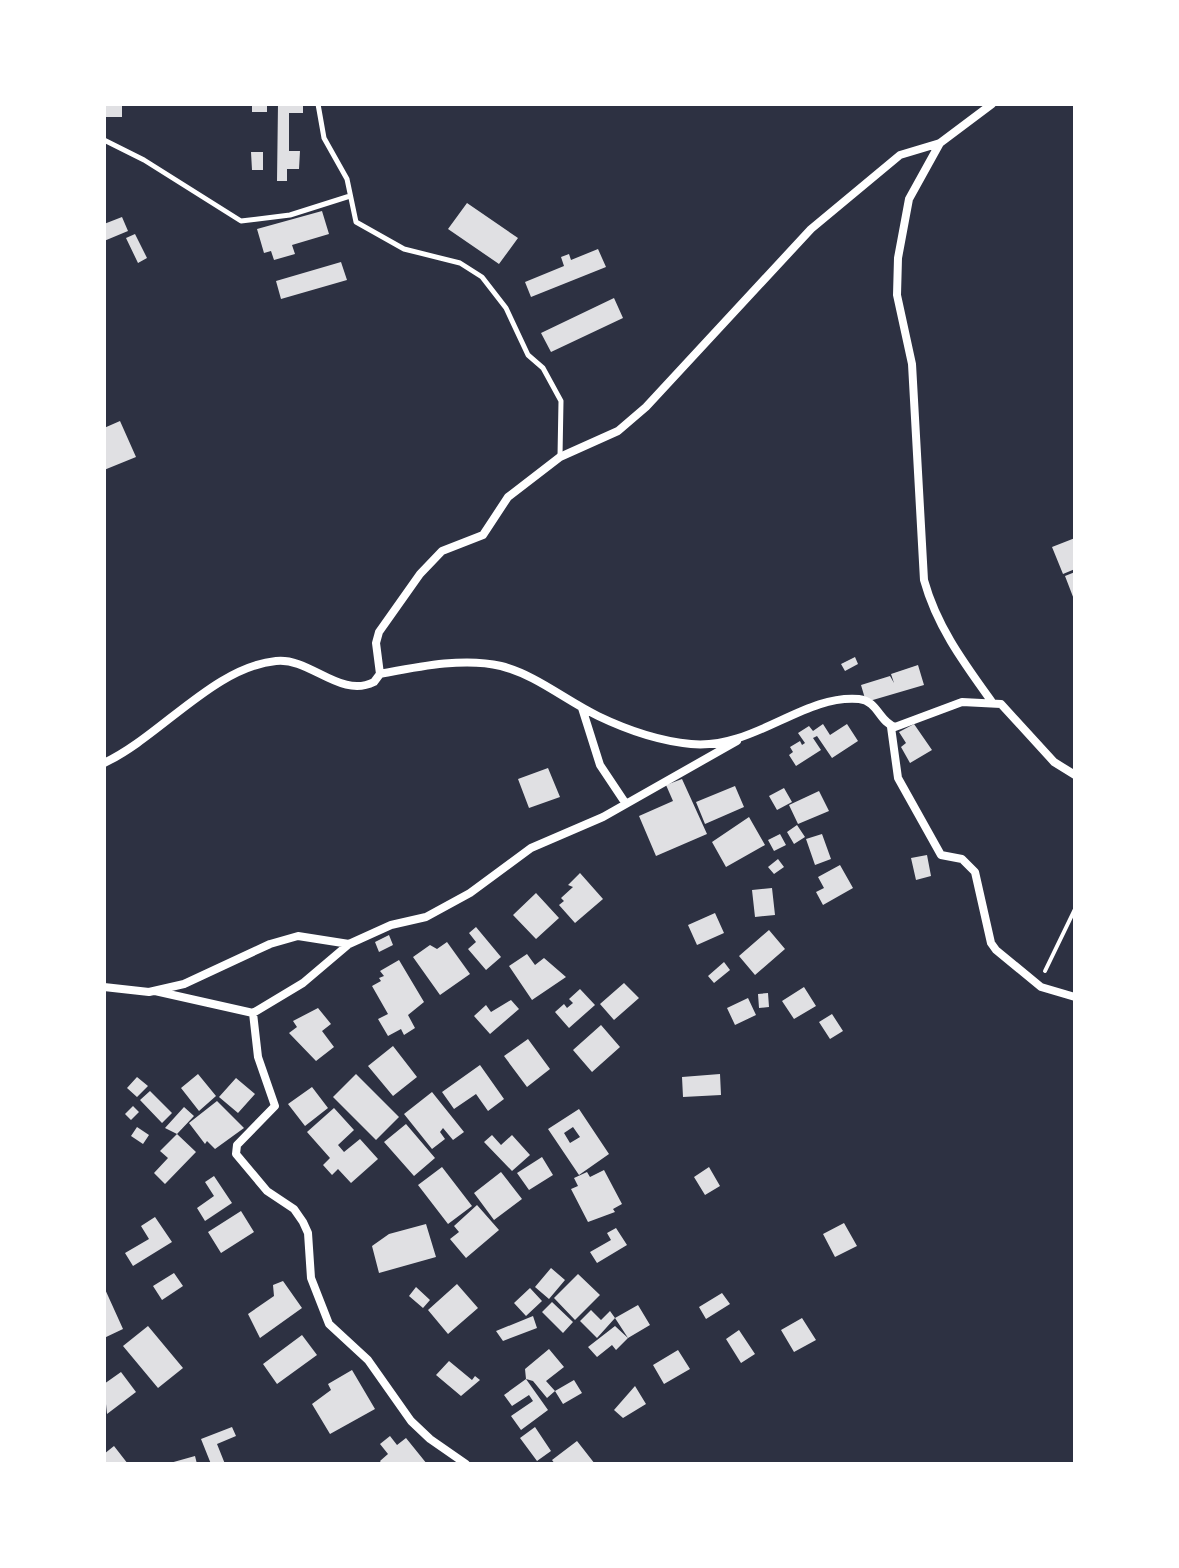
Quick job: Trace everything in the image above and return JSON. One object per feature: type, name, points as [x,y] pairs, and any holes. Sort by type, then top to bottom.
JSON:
[{"type":"street","points":[[104,763],[220,683],[257,666],[289,661],[354,688],[374,682],[380,674],[376,643],[379,632],[420,574],[442,551],[488,530],[508,497],[560,457],[618,431],[646,407],[811,229],[900,155],[940,143],[992,104]]},
{"type":"street","points":[[940,143],[906,208],[897,295],[912,364],[924,580],[931,605],[948,640],[992,702]]},
{"type":"street","points":[[380,674],[468,663],[500,666],[530,677],[581,707],[655,736],[692,744],[739,740]]},
{"type":"street","points":[[104,987],[155,991],[253,1013],[303,983],[349,944],[391,925],[426,917],[470,893],[531,848],[626,804],[739,740],[819,705],[849,700],[873,704],[891,727],[898,778],[930,840],[941,855],[962,859],[975,872],[991,943],[1039,985],[1075,997]]},
{"type":"street","points":[[891,727],[962,702],[992,702],[1009,708],[1054,762],[1075,775]]},
{"type":"street","points":[[581,707],[600,765],[626,804]]},
{"type":"street","points":[[155,991],[184,984],[270,944],[298,936],[349,944]]},
{"type":"street","points":[[253,1013],[258,1057],[275,1106],[237,1145],[236,1154],[267,1191],[294,1209],[303,1222],[308,1233],[311,1278],[329,1324],[368,1360],[411,1421],[466,1464]]},
{"type":"lane","points":[[318,104],[324,138],[347,179],[352,214],[368,230],[404,249],[464,264],[496,294],[528,355],[543,368],[561,401],[560,457]]},
{"type":"lane","points":[[104,140],[144,160],[241,221],[290,215],[350,196]]},
{"type":"path","points":[[1039,985],[1075,909]]},
{"type":"building","points":[[104,104],[122,104],[122,117],[104,117]]},
{"type":"building","points":[[252,104],[267,104],[267,112],[252,112]]},
{"type":"building","points":[[278,104],[303,104],[303,113],[289,113],[289,151],[300,151],[299,169],[287,169],[287,181],[277,181]]},
{"type":"building","points":[[251,152],[263,152],[263,170],[252,170]]},
{"type":"building","points":[[467,203],[518,238],[499,264],[448,229]]},
{"type":"building","points":[[322,211],[329,234],[292,245],[295,254],[274,260],[271,251],[264,253],[257,229]]},
{"type":"building","points":[[122,217],[128,231],[104,241],[104,224]]},
{"type":"building","points":[[135,234],[147,258],[138,263],[126,238]]},
{"type":"building","points":[[598,249],[606,267],[531,297],[525,282],[564,266],[561,257],[569,254],[571,260]]},
{"type":"building","points":[[341,262],[347,280],[281,299],[276,281]]},
{"type":"building","points":[[614,298],[623,318],[551,352],[541,333]]},
{"type":"building","points":[[120,421],[136,457],[104,470],[104,428]]},
{"type":"building","points":[[1075,538],[1075,569],[1063,574],[1052,547]]},
{"type":"building","points":[[1075,572],[1075,602],[1065,576]]},
{"type":"building","points":[[855,657],[858,664],[845,671],[841,664]]},
{"type":"building","points":[[918,665],[924,685],[866,702],[861,685],[890,676],[894,683],[891,674]]},
{"type":"building","points":[[823,724],[830,735],[847,724],[858,741],[832,758],[817,736],[813,738],[821,750],[796,766],[789,755],[793,752],[790,747],[800,741],[802,745],[805,743],[798,733],[809,726],[813,731]]},
{"type":"building","points":[[914,724],[932,750],[910,763],[901,747],[906,743],[899,732]]},
{"type":"building","points":[[548,768],[560,797],[529,808],[518,779]]},
{"type":"building","points":[[682,779],[707,834],[656,856],[639,816],[673,801],[666,785]]},
{"type":"building","points":[[735,786],[744,807],[705,824],[696,802]]},
{"type":"building","points":[[784,788],[792,802],[777,810],[769,796]]},
{"type":"building","points":[[819,791],[829,811],[798,824],[789,805]]},
{"type":"building","points":[[749,817],[765,845],[726,867],[712,842]]},
{"type":"building","points":[[797,825],[805,837],[794,844],[787,832]]},
{"type":"building","points":[[780,834],[786,845],[774,851],[768,840]]},
{"type":"building","points":[[822,834],[831,859],[815,865],[806,839]]},
{"type":"building","points":[[927,855],[931,876],[916,880],[911,858]]},
{"type":"building","points":[[778,859],[784,867],[774,874],[768,867]]},
{"type":"building","points":[[840,865],[853,888],[823,905],[816,892],[824,888],[818,877]]},
{"type":"building","points":[[580,873],[603,899],[575,923],[559,905],[564,901],[561,898],[573,887],[568,885]]},
{"type":"building","points":[[772,888],[775,915],[755,917],[752,890]]},
{"type":"building","points":[[536,893],[559,918],[536,939],[513,915]]},
{"type":"building","points":[[715,913],[724,933],[697,945],[688,925]]},
{"type":"building","points":[[476,927],[501,957],[486,970],[468,949],[476,942],[469,933]]},
{"type":"building","points":[[769,930],[785,949],[755,975],[739,956]]},
{"type":"building","points":[[389,935],[393,945],[379,952],[375,942]]},
{"type":"building","points":[[447,942],[470,974],[440,995],[413,957],[430,945],[437,949]]},
{"type":"building","points":[[527,954],[535,965],[544,958],[566,977],[532,1000],[509,966]]},
{"type":"building","points":[[399,960],[424,1002],[408,1015],[415,1028],[404,1035],[401,1029],[388,1036],[378,1019],[388,1014],[372,986],[384,976],[380,971]]},
{"type":"building","points":[[724,962],[730,970],[714,983],[708,976]]},
{"type":"building","points":[[624,983],[639,998],[614,1020],[600,1004]]},
{"type":"building","points":[[804,987],[816,1006],[794,1019],[782,1001]]},
{"type":"building","points":[[580,989],[595,1005],[569,1028],[555,1012],[564,1004],[567,1008],[573,1003],[569,999]]},
{"type":"building","points":[[768,993],[769,1007],[759,1008],[758,994]]},
{"type":"building","points":[[748,998],[756,1015],[735,1025],[727,1008]]},
{"type":"building","points":[[511,1000],[519,1009],[490,1034],[474,1016],[486,1005],[491,1012]]},
{"type":"building","points":[[318,1008],[331,1024],[322,1031],[334,1047],[316,1061],[289,1033],[297,1027],[293,1021]]},
{"type":"building","points":[[832,1014],[843,1031],[830,1039],[819,1022]]},
{"type":"building","points":[[601,1025],[620,1047],[592,1072],[573,1050]]},
{"type":"building","points":[[528,1039],[550,1069],[527,1087],[504,1056]]},
{"type":"building","points":[[393,1046],[417,1077],[393,1096],[368,1066]]},
{"type":"building","points":[[480,1065],[504,1099],[488,1111],[476,1094],[454,1109],[442,1092]]},
{"type":"building","points":[[198,1074],[216,1096],[199,1111],[181,1088]]},
{"type":"building","points":[[356,1074],[399,1117],[376,1140],[333,1097]]},
{"type":"building","points":[[720,1074],[721,1095],[683,1097],[682,1077]]},
{"type":"building","points":[[137,1077],[148,1086],[137,1097],[127,1088]]},
{"type":"building","points":[[236,1078],[255,1094],[238,1113],[219,1097]]},
{"type":"building","points":[[312,1087],[328,1108],[305,1126],[288,1104]]},
{"type":"building","points":[[150,1091],[172,1113],[162,1123],[140,1100]]},
{"type":"building","points":[[432,1092],[464,1132],[453,1140],[443,1128],[440,1132],[445,1139],[432,1149],[404,1114]]},
{"type":"building","points":[[217,1101],[244,1128],[215,1149],[207,1141],[205,1144],[189,1123]]},
{"type":"building","points":[[133,1106],[139,1112],[131,1120],[125,1114]]},
{"type":"building","points":[[184,1107],[194,1116],[177,1134],[165,1128]]},
{"type":"building","points":[[334,1108],[354,1130],[338,1145],[344,1152],[360,1139],[378,1159],[351,1183],[338,1169],[332,1175],[323,1165],[330,1158],[307,1132]]},
{"type":"building","points":[[579,1109],[609,1154],[579,1175],[548,1129]],"holes":[[[573,1127],[580,1137],[570,1143],[564,1133]]]},
{"type":"building","points":[[406,1124],[435,1158],[414,1176],[384,1142]]},
{"type":"building","points":[[137,1127],[149,1135],[143,1144],[131,1136]]},
{"type":"building","points":[[177,1134],[196,1152],[165,1184],[154,1173],[168,1158],[160,1151]]},
{"type":"building","points":[[492,1135],[501,1145],[512,1135],[530,1155],[512,1171],[484,1142]]},
{"type":"building","points":[[542,1157],[553,1175],[529,1190],[517,1173]]},
{"type":"building","points":[[442,1167],[472,1206],[448,1224],[418,1185]]},
{"type":"building","points":[[709,1167],[720,1186],[705,1195],[694,1177]]},
{"type":"building","points":[[604,1170],[622,1204],[613,1209],[615,1212],[588,1222],[571,1189],[578,1186],[574,1178],[587,1172],[590,1177]]},
{"type":"building","points":[[501,1172],[522,1199],[494,1220],[474,1193]]},
{"type":"building","points":[[214,1176],[232,1203],[205,1221],[197,1208],[214,1196],[205,1182]]},
{"type":"building","points":[[477,1205],[499,1230],[466,1258],[450,1239],[459,1232],[454,1226]]},
{"type":"building","points":[[241,1211],[254,1232],[221,1253],[208,1232]]},
{"type":"building","points":[[155,1217],[172,1242],[133,1266],[125,1253],[149,1239],[141,1226]]},
{"type":"building","points":[[844,1223],[857,1246],[835,1257],[823,1234]]},
{"type":"building","points":[[426,1224],[436,1257],[379,1273],[372,1246],[389,1234]]},
{"type":"building","points":[[616,1228],[627,1245],[597,1263],[590,1252],[611,1240],[607,1233]]},
{"type":"building","points":[[551,1268],[565,1280],[549,1299],[535,1287]]},
{"type":"building","points":[[174,1273],[183,1286],[162,1300],[153,1286]]},
{"type":"building","points":[[578,1274],[600,1295],[575,1320],[554,1298]]},
{"type":"building","points":[[283,1281],[302,1308],[260,1338],[248,1314],[274,1296],[273,1285]]},
{"type":"building","points":[[457,1284],[478,1308],[448,1334],[428,1310]]},
{"type":"building","points":[[104,1287],[123,1329],[104,1338]]},
{"type":"building","points":[[416,1287],[430,1300],[423,1308],[409,1296]]},
{"type":"building","points":[[530,1288],[542,1301],[526,1316],[514,1303]]},
{"type":"building","points":[[722,1293],[730,1304],[706,1319],[699,1307]]},
{"type":"building","points":[[552,1302],[573,1322],[563,1333],[542,1312]]},
{"type":"building","points":[[638,1305],[650,1325],[628,1338],[615,1318]]},
{"type":"building","points":[[591,1310],[601,1320],[610,1311],[615,1318],[597,1338],[580,1321]]},
{"type":"building","points":[[533,1316],[537,1328],[503,1341],[496,1331]]},
{"type":"building","points":[[802,1318],[816,1340],[794,1352],[781,1330]]},
{"type":"building","points":[[148,1326],[183,1368],[158,1388],[123,1346]]},
{"type":"building","points":[[615,1326],[628,1338],[616,1350],[612,1345],[597,1357],[588,1347]]},
{"type":"building","points":[[739,1330],[755,1354],[741,1363],[726,1339]]},
{"type":"building","points":[[302,1335],[317,1355],[277,1384],[263,1364]]},
{"type":"building","points":[[549,1349],[564,1367],[546,1381],[555,1391],[547,1398],[533,1381],[526,1379],[525,1369]]},
{"type":"building","points":[[678,1350],[690,1369],[664,1384],[653,1365]]},
{"type":"building","points":[[449,1361],[472,1380],[475,1376],[480,1380],[461,1396],[436,1375]]},
{"type":"building","points":[[352,1370],[375,1409],[330,1434],[312,1404],[331,1390],[328,1384]]},
{"type":"building","points":[[121,1372],[136,1392],[107,1414],[104,1384]]},
{"type":"building","points":[[526,1379],[548,1410],[521,1430],[511,1416],[533,1401],[529,1395],[512,1406],[504,1395]]},
{"type":"building","points":[[574,1380],[582,1393],[563,1404],[555,1391]]},
{"type":"building","points":[[635,1386],[646,1404],[623,1418],[614,1410]]},
{"type":"building","points":[[232,1427],[236,1436],[217,1444],[225,1464],[211,1464],[201,1439]]},
{"type":"building","points":[[535,1427],[551,1451],[537,1461],[520,1438]]},
{"type":"building","points":[[390,1436],[397,1445],[406,1438],[427,1464],[382,1464],[380,1461],[388,1454],[380,1444]]},
{"type":"building","points":[[577,1441],[595,1464],[555,1464],[552,1460]]},
{"type":"building","points":[[114,1446],[128,1464],[104,1464],[104,1454]]},
{"type":"building","points":[[195,1456],[197,1464],[170,1464],[170,1463]]}]
